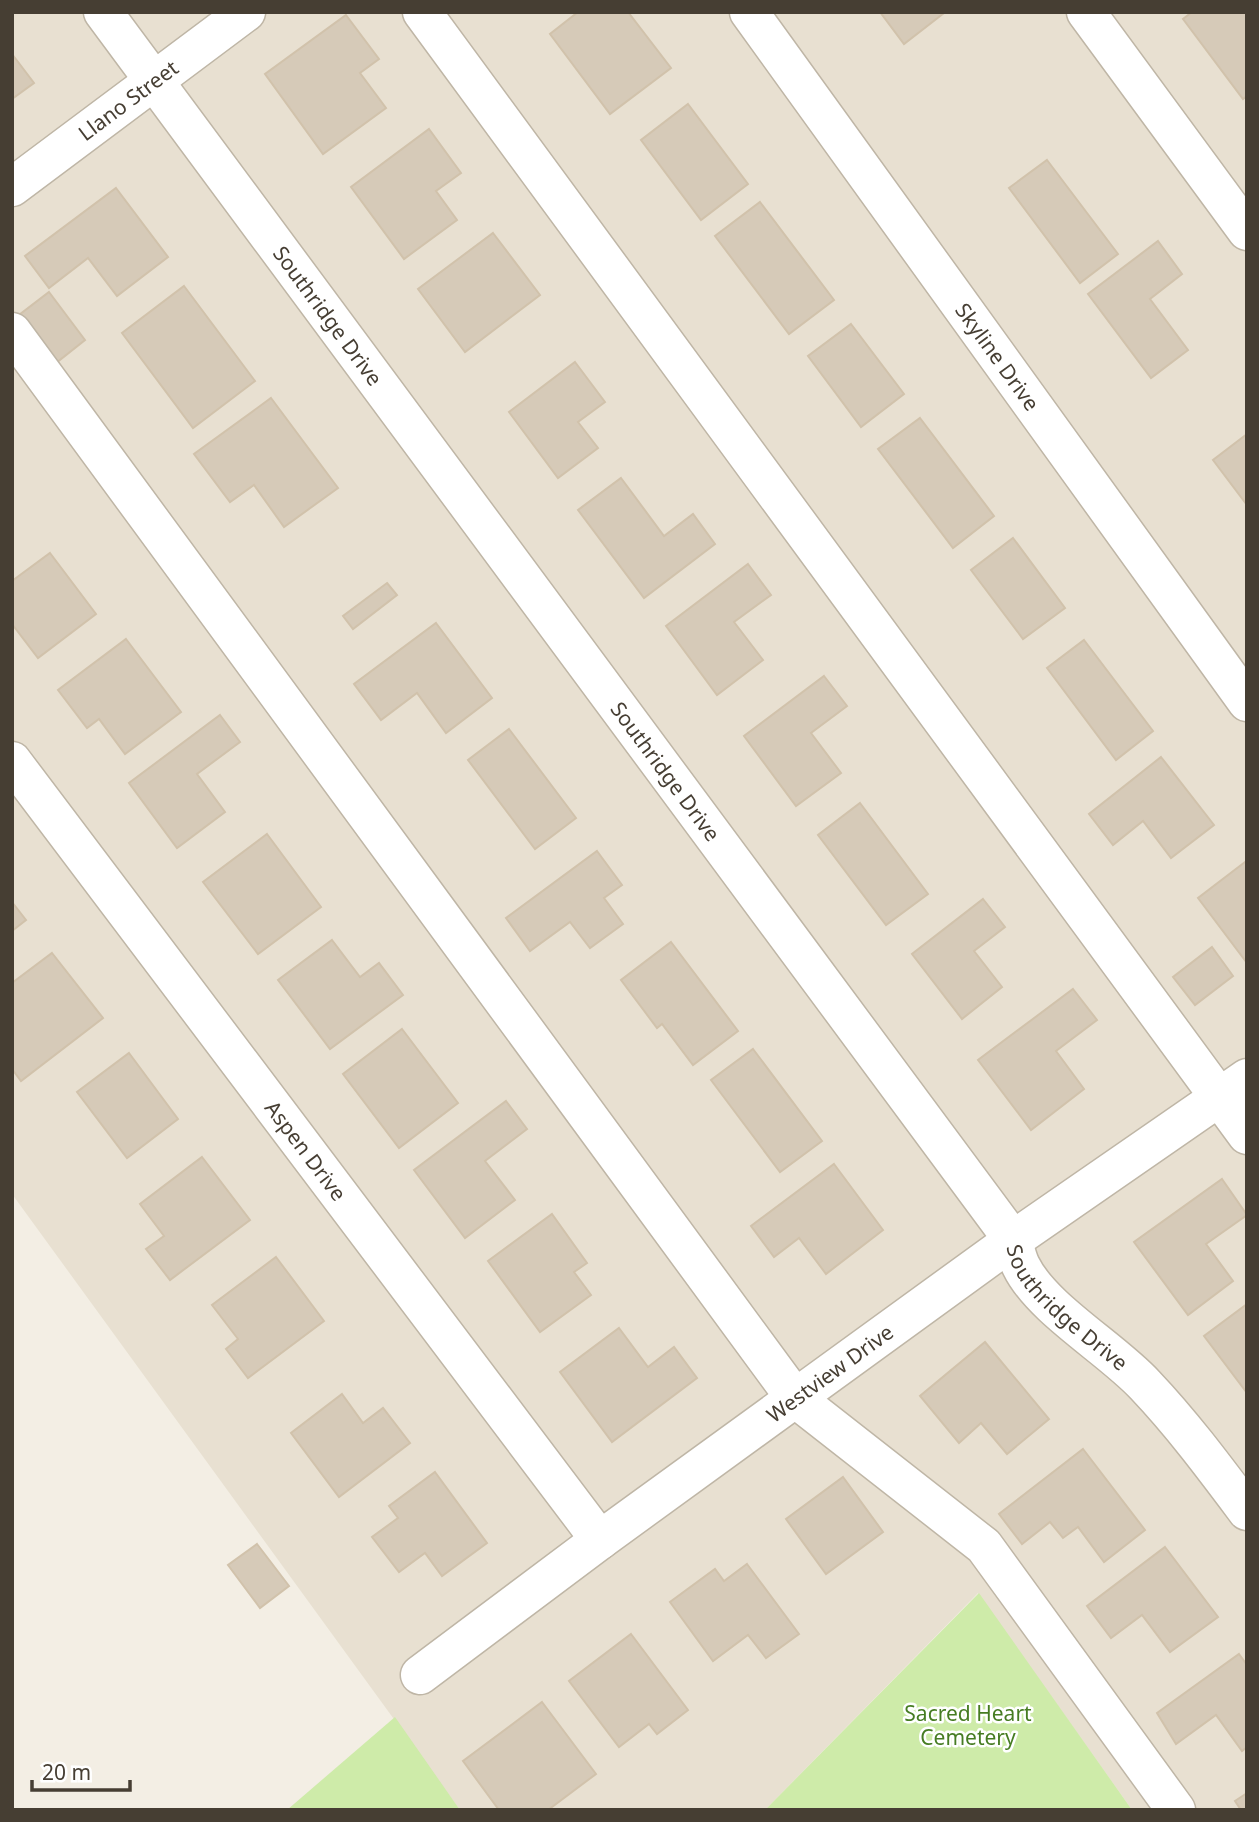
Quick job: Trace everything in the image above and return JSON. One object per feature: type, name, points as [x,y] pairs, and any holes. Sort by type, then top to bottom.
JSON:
[{"type":"street","name":"Southridge Drive","points":[[103,12],[573,650],[1013,1240],[1021,1266],[1038,1289],[1092,1341],[1142,1382],[1187,1431],[1247,1511]]},
{"type":"street","name":"Llano Street","points":[[12,187],[246,12]]},
{"type":"street","points":[[422,12],[1233,1088],[1247,1135]]},
{"type":"street","name":"Skyline Drive","points":[[749,12],[1247,702]]},
{"type":"street","points":[[1086,12],[1247,231]]},
{"type":"street","points":[[12,332],[795,1398],[984,1546],[1176,1810]]},
{"type":"street","name":"Aspen Drive","points":[[12,761],[600,1540]]},
{"type":"street","name":"Westview Drive","points":[[420,1675],[600,1540],[1013,1240],[1233,1088]]},
{"type":"shaded area","points":[[12,12],[1247,12],[1247,1810],[1132,1810],[978,1593],[765,1810],[460,1810],[12,1194]]},
{"type":"green space","name":"Sacred Heart Cemetery","points":[[979,1593],[1132,1810],[765,1810]]},
{"type":"green space","points":[[395,1717],[460,1810],[287,1810]]},
{"type":"building","points":[[578,12],[628,12],[671,68],[610,114],[550,34]]},
{"type":"building","points":[[880,12],[944,12],[944,13],[904,44]]},
{"type":"building","points":[[1192,12],[1247,12],[1247,96],[1243,99],[1183,19]]},
{"type":"building","points":[[346,15],[379,59],[360,73],[386,108],[323,154],[265,74]]},
{"type":"building","points":[[12,54],[34,83],[12,99]]},
{"type":"building","points":[[688,104],[748,184],[701,220],[641,140]]},
{"type":"building","points":[[429,129],[461,173],[436,191],[457,220],[404,259],[351,187]]},
{"type":"building","points":[[1047,160],[1118,254],[1080,283],[1009,188]]},
{"type":"building","points":[[116,188],[168,257],[117,296],[88,258],[49,288],[25,256]]},
{"type":"building","points":[[760,202],[834,300],[789,334],[715,236]]},
{"type":"building","points":[[493,233],[540,295],[465,352],[418,289]]},
{"type":"building","points":[[1158,241],[1182,274],[1150,299],[1188,350],[1151,378],[1088,294]]},
{"type":"building","points":[[184,286],[255,381],[193,428],[122,333]]},
{"type":"building","points":[[49,292],[85,340],[56,363],[19,315]]},
{"type":"building","points":[[851,324],[904,394],[861,427],[808,356]]},
{"type":"building","points":[[575,362],[605,402],[578,422],[598,448],[558,478],[509,412]]},
{"type":"building","points":[[271,398],[338,488],[284,527],[254,485],[230,502],[194,454]]},
{"type":"building","points":[[920,418],[994,516],[953,548],[878,449]]},
{"type":"building","points":[[1247,434],[1247,505],[1213,460]]},
{"type":"building","points":[[621,478],[664,536],[693,514],[715,544],[644,598],[578,510]]},
{"type":"building","points":[[1013,538],[1065,608],[1023,639],[971,570]]},
{"type":"building","points":[[50,553],[96,614],[38,658],[12,624],[12,581]]},
{"type":"building","points":[[748,564],[771,595],[734,622],[763,660],[717,695],[666,626]]},
{"type":"building","points":[[387,583],[397,595],[353,629],[343,616]]},
{"type":"building","points":[[436,623],[492,698],[446,733],[417,693],[381,720],[354,684]]},
{"type":"building","points":[[126,639],[181,712],[125,754],[99,719],[87,728],[58,690]]},
{"type":"building","points":[[1084,640],[1153,731],[1116,760],[1047,668]]},
{"type":"building","points":[[824,676],[847,706],[811,733],[841,773],[796,806],[744,736]]},
{"type":"building","points":[[220,715],[240,742],[197,774],[225,812],[177,848],[129,783]]},
{"type":"building","points":[[509,729],[576,818],[535,849],[468,760]]},
{"type":"building","points":[[1161,757],[1214,825],[1171,858],[1143,821],[1113,845],[1089,814]]},
{"type":"building","points":[[860,803],[928,894],[886,925],[818,835]]},
{"type":"building","points":[[267,834],[321,907],[258,954],[203,882]]},
{"type":"building","points":[[597,851],[622,885],[604,898],[623,924],[590,948],[570,922],[530,951],[506,918]]},
{"type":"building","points":[[1245,862],[1247,864],[1247,963],[1198,898]]},
{"type":"building","points":[[983,899],[1005,927],[974,951],[1002,987],[962,1019],[912,954]]},
{"type":"building","points":[[12,902],[26,920],[12,931]]},
{"type":"building","points":[[332,940],[360,977],[379,963],[403,995],[330,1049],[278,980]]},
{"type":"building","points":[[671,942],[738,1031],[693,1065],[662,1024],[657,1028],[621,980]]},
{"type":"building","points":[[1212,947],[1233,976],[1195,1005],[1173,977]]},
{"type":"building","points":[[52,953],[103,1018],[21,1081],[12,1069],[12,983]]},
{"type":"building","points":[[1073,989],[1097,1020],[1056,1051],[1084,1089],[1031,1130],[978,1060]]},
{"type":"building","points":[[402,1029],[458,1103],[399,1148],[343,1074]]},
{"type":"building","points":[[753,1049],[822,1141],[780,1172],[711,1080]]},
{"type":"building","points":[[129,1053],[178,1119],[127,1158],[77,1092]]},
{"type":"building","points":[[506,1101],[527,1129],[485,1161],[515,1200],[465,1238],[414,1170]]},
{"type":"building","points":[[202,1157],[250,1220],[170,1280],[146,1249],[164,1236],[140,1204]]},
{"type":"building","points":[[834,1164],[883,1230],[826,1274],[799,1238],[774,1257],[751,1226]]},
{"type":"building","points":[[1222,1179],[1247,1215],[1206,1244],[1233,1281],[1188,1315],[1134,1242]]},
{"type":"building","points":[[552,1214],[587,1263],[574,1272],[591,1295],[540,1332],[488,1261]]},
{"type":"building","points":[[276,1257],[324,1321],[248,1378],[226,1349],[238,1339],[212,1305]]},
{"type":"building","points":[[1247,1304],[1247,1393],[1204,1336]]},
{"type":"building","points":[[619,1328],[648,1367],[674,1347],[697,1378],[612,1442],[560,1372]]},
{"type":"building","points":[[985,1342],[1049,1419],[1007,1454],[981,1423],[959,1443],[920,1396]]},
{"type":"building","points":[[342,1394],[363,1423],[383,1408],[410,1443],[339,1497],[291,1433]]},
{"type":"building","points":[[1083,1449],[1145,1530],[1104,1562],[1078,1527],[1063,1538],[1050,1522],[1022,1544],[999,1514]]},
{"type":"building","points":[[435,1472],[487,1543],[442,1576],[425,1553],[399,1572],[372,1537],[398,1518],[389,1506]]},
{"type":"building","points":[[843,1477],[883,1532],[826,1574],[786,1519]]},
{"type":"building","points":[[257,1544],[289,1586],[260,1608],[228,1565]]},
{"type":"building","points":[[1165,1547],[1218,1617],[1170,1652],[1142,1615],[1111,1638],[1087,1606]]},
{"type":"building","points":[[747,1564],[799,1634],[766,1658],[748,1635],[713,1661],[670,1602],[715,1569],[724,1581]]},
{"type":"building","points":[[631,1634],[688,1710],[657,1734],[649,1724],[619,1747],[569,1681]]},
{"type":"building","points":[[1239,1654],[1247,1665],[1247,1747],[1242,1751],[1216,1715],[1176,1744],[1157,1713]]},
{"type":"building","points":[[542,1702],[596,1774],[548,1810],[499,1810],[463,1761]]},
{"type":"building","points":[[1247,1793],[1247,1810],[1241,1810],[1235,1801]]}]
